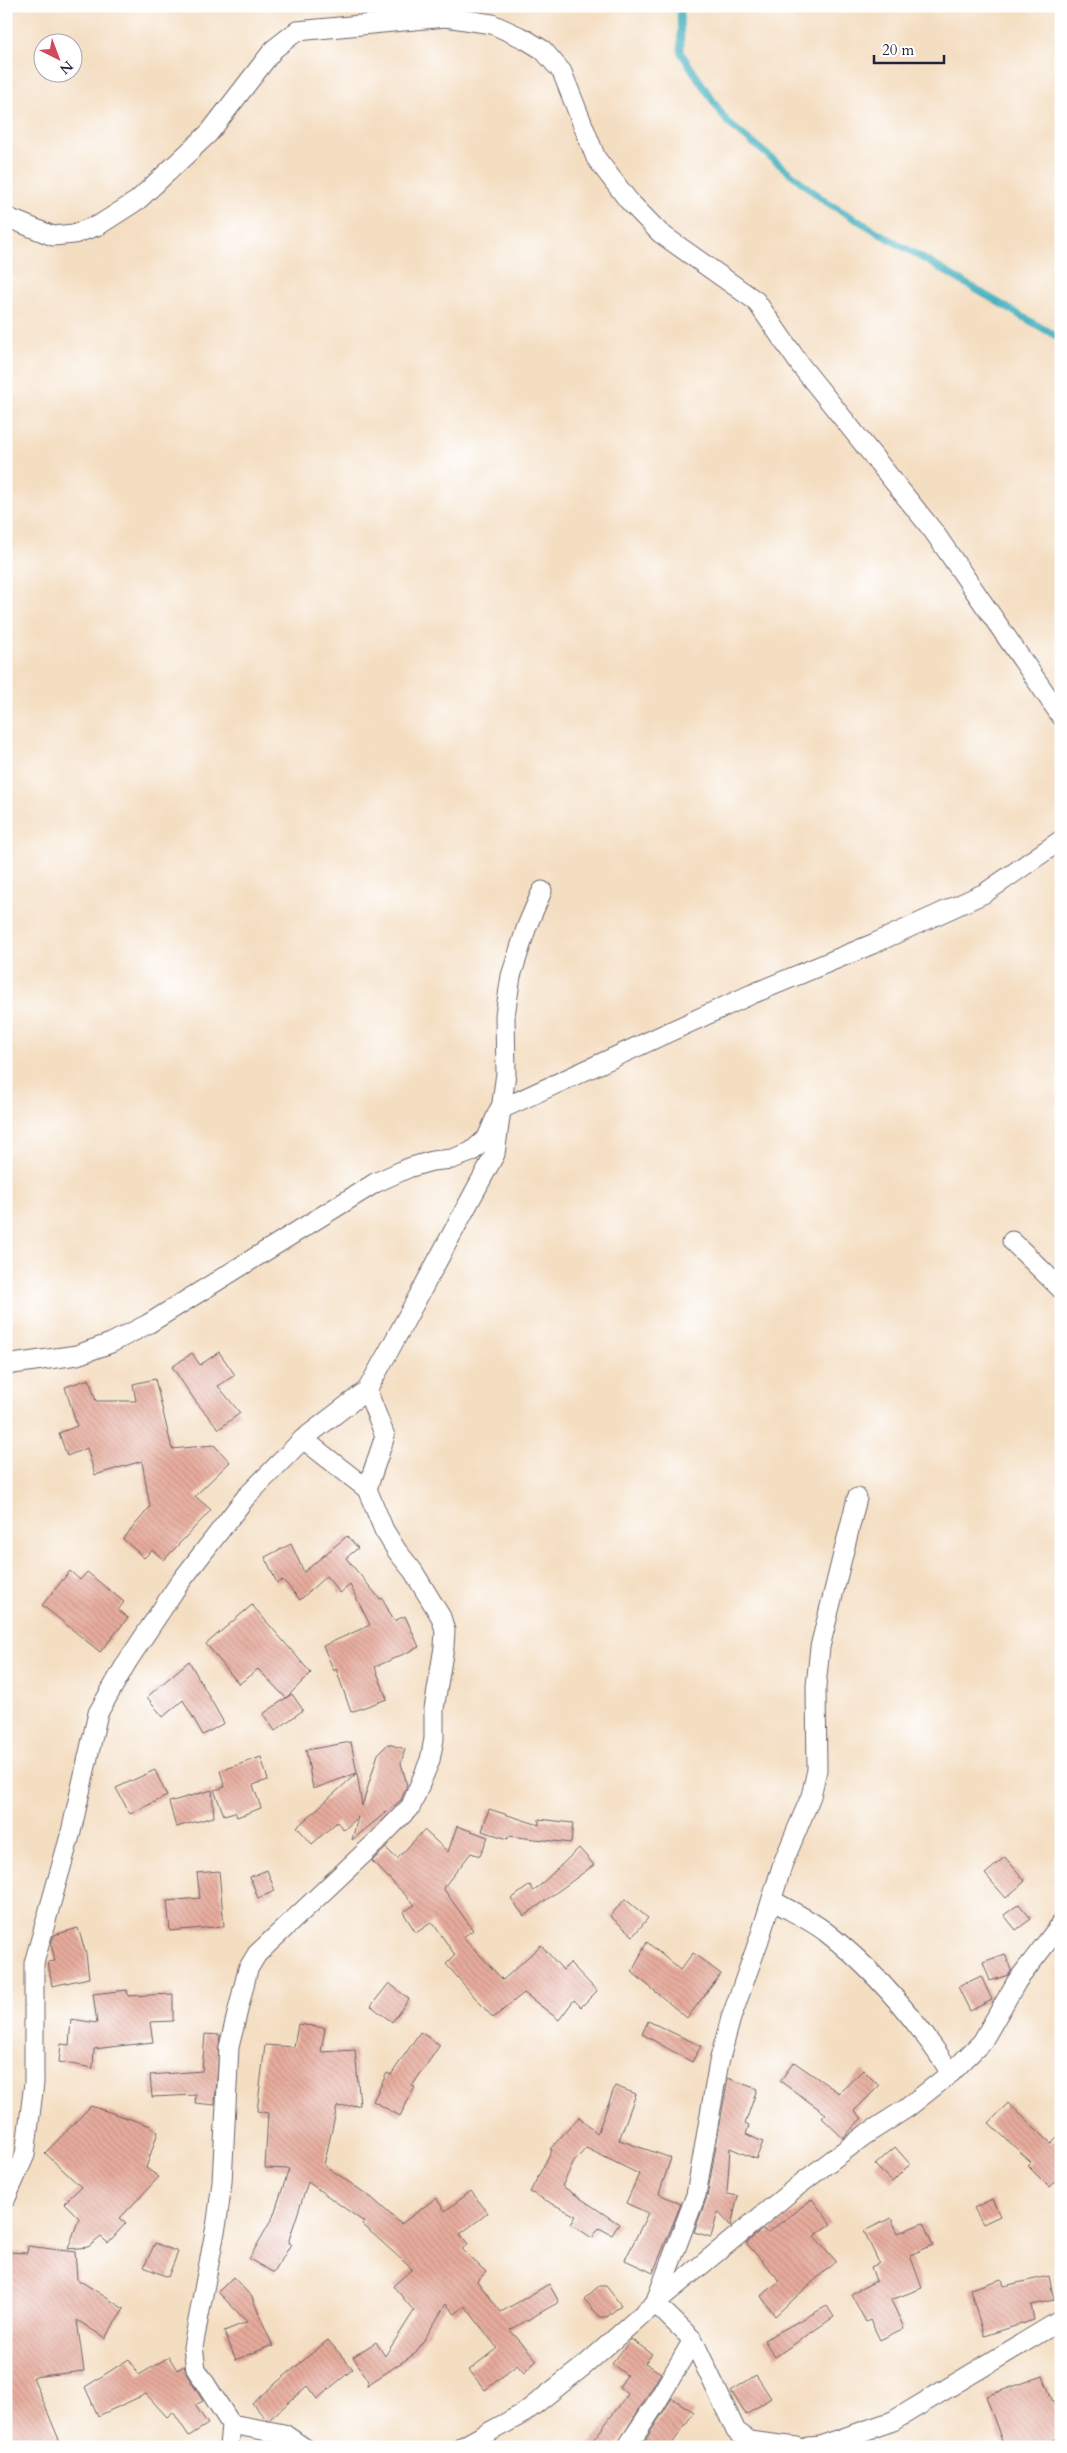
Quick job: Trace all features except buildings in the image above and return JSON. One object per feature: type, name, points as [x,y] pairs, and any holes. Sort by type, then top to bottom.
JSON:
[{"type":"street","points":[[6,217],[53,236],[74,234],[99,225],[138,200],[209,133],[274,49],[297,31],[446,17],[492,24],[525,39],[543,50],[562,72],[596,158],[628,200],[660,233],[756,301],[800,366],[934,532],[1061,716]]},
{"type":"street","points":[[6,1362],[13,1364],[77,1355],[111,1343],[213,1286],[375,1183],[408,1168],[432,1161],[452,1160],[471,1152],[487,1138],[499,1110],[752,994],[875,943],[985,893],[1061,840]]},
{"type":"street","points":[[6,2198],[26,2155],[34,2082],[34,1963],[71,1832],[98,1713],[127,1662],[178,1585],[246,1497],[303,1439],[367,1390],[495,1154],[499,1110],[506,1073],[505,1015],[511,976],[527,926],[542,891]]},
{"type":"street","points":[[1012,1241],[1061,1289]]},
{"type":"street","points":[[367,1390],[385,1436],[367,1489]]},
{"type":"street","points":[[229,2447],[231,2424],[196,2369],[193,2347],[217,2221],[222,2182],[229,2047],[248,1969],[257,1954],[389,1830],[410,1806],[430,1760],[434,1739],[434,1710],[445,1630],[440,1617],[414,1571],[397,1551],[384,1530],[367,1489],[303,1439]]},
{"type":"street","points":[[655,2303],[696,2195],[719,2062],[731,2018],[783,1863],[813,1788],[817,1770],[816,1686],[820,1648],[857,1498]]},
{"type":"street","points":[[772,1900],[827,1933],[896,1998],[925,2034],[951,2073]]},
{"type":"street","points":[[462,2447],[524,2413],[585,2365],[655,2303],[799,2185],[865,2135],[907,2108],[951,2073],[982,2042],[1017,1980],[1061,1924]]},
{"type":"street","points":[[655,2303],[694,2340],[736,2431],[749,2444],[797,2447]]},
{"type":"street","points":[[808,2447],[820,2446],[893,2421],[1061,2320]]},
{"type":"street","points":[[627,2447],[694,2340]]},
{"type":"street","points":[[231,2424],[284,2434],[303,2447]]},
{"type":"waterway","points":[[680,6],[681,53],[728,123],[826,202],[1061,339]]}]
